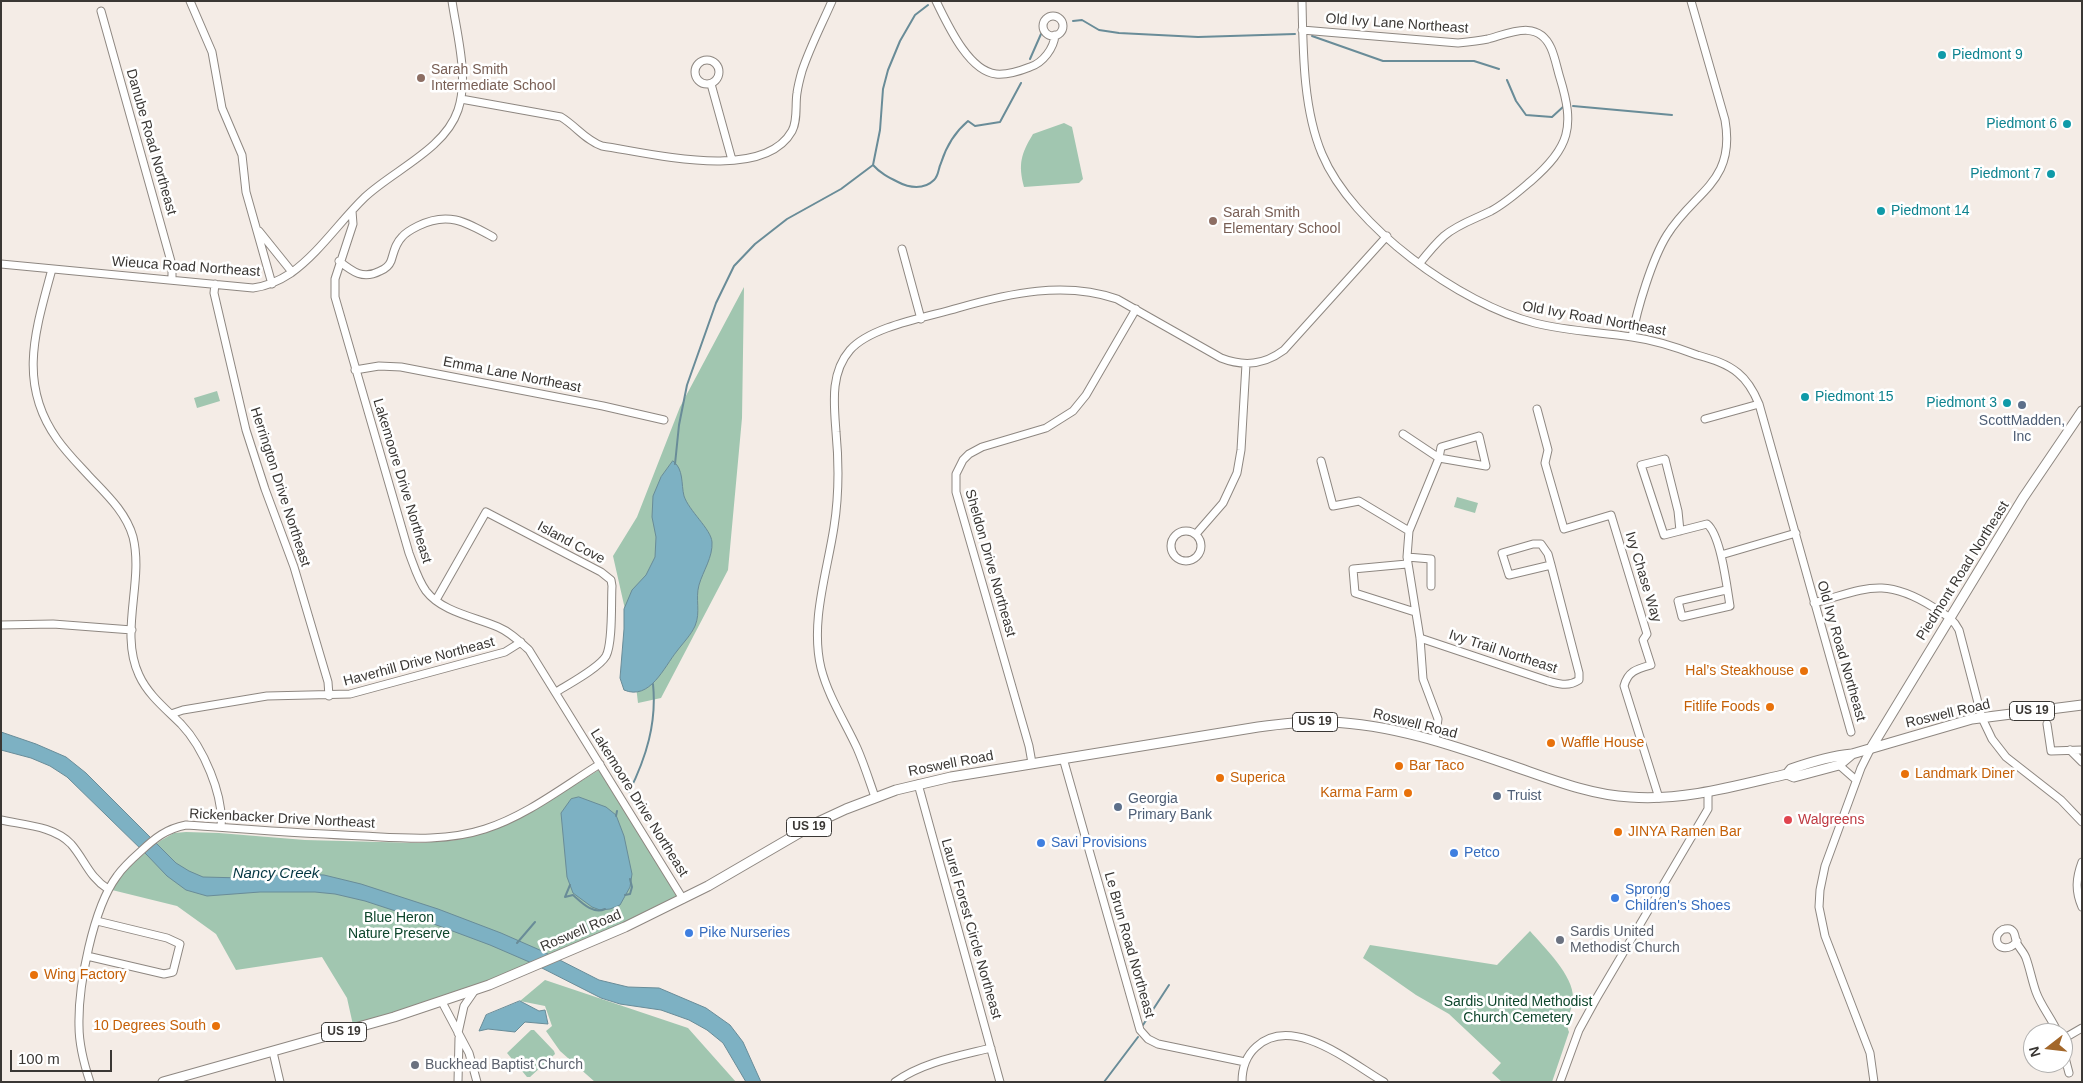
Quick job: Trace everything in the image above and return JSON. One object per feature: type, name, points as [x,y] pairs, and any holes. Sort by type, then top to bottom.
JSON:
[{"type":"main road","name":"Piedmont Road Northeast","points":[[1871,748],[2023,498],[2082,411]]},
{"type":"main road","name":"Roswell Road","points":[[1787,774],[1791,768],[1836,755],[1852,754],[1972,719],[2082,705]]},
{"type":"main road","name":"Roswell Road","points":[[163,1082],[442,1002],[522,971],[625,927],[683,899],[818,822],[875,797],[918,784],[1032,763],[1295,723],[1363,724],[1396,730],[1581,788],[1629,797],[1659,798],[1708,793],[1787,774],[1794,777],[1839,765],[1852,754]]},
{"type":"street","points":[[190,1],[212,52],[222,108],[242,155],[246,192],[272,284]]},
{"type":"street","name":"Wieuca Road Northeast","points":[[1,264],[253,288],[272,284],[292,272],[316,250],[373,190],[442,137],[454,119],[461,99],[461,68],[452,1]]},
{"type":"street","points":[[461,99],[561,117],[571,123],[588,140],[602,146],[697,160],[732,160],[758,157],[770,153],[792,131],[802,72],[832,1]]},
{"type":"street","points":[[936,1],[962,50],[974,62],[996,74],[1018,72],[1036,66],[1050,50],[1055,35]]},
{"type":"street","name":"Old Ivy Road Northeast","points":[[1302,1],[1306,85],[1313,126],[1322,154],[1332,175],[1345,194],[1368,219],[1419,264],[1464,295],[1512,317],[1556,328],[1632,337],[1666,344],[1730,367],[1750,386],[1759,404],[1851,732]]},
{"type":"street","points":[[1632,337],[1661,245],[1675,223],[1715,180],[1726,154],[1725,120],[1691,1]]},
{"type":"street","name":"Danube Road Northeast","points":[[101,11],[172,265],[172,280]]},
{"type":"street","name":"Old Ivy Lane Northeast","points":[[1302,30],[1458,43],[1481,41],[1514,31],[1524,30],[1540,35],[1551,48],[1569,112],[1567,134],[1558,154],[1546,168],[1509,200],[1445,235],[1419,264]]},
{"type":"street","points":[[711,84],[732,160]]},
{"type":"street","name":"Lakemoore Drive Northeast","points":[[352,211],[353,224],[339,261],[335,279],[335,297],[409,553],[421,584],[436,600],[447,607],[500,628],[521,642],[535,658],[683,899]]},
{"type":"street","points":[[339,261],[353,272],[365,276],[374,274],[391,262],[393,251],[402,236],[423,223],[443,218],[460,220],[492,237]]},
{"type":"street","points":[[258,231],[292,272]]},
{"type":"street","points":[[875,797],[857,749],[826,686],[818,651],[819,614],[838,491],[834,386],[842,361],[859,341],[877,331],[998,297],[1055,290],[1100,293],[1118,299],[1221,358],[1234,363],[1246,364],[1267,360],[1284,350],[1387,236]]},
{"type":"street","points":[[902,249],[921,319]]},
{"type":"street","points":[[52,269],[34,340],[32,364],[35,389],[43,414],[56,438],[117,507],[130,528],[134,546],[136,573],[132,653],[139,676],[150,692],[191,737],[206,763],[221,810],[221,827]]},
{"type":"street","name":"Herrington Drive Northeast","points":[[215,284],[214,293],[246,430],[265,489],[294,567],[328,682],[329,696]]},
{"type":"street","name":"Sheldon Drive Northeast","points":[[1032,763],[1029,746],[956,492],[956,474],[963,460],[975,450],[1046,428],[1060,421],[1073,411],[1086,395],[1136,309]]},
{"type":"street","points":[[1196,534],[1222,503],[1237,473],[1241,450],[1246,364]]},
{"type":"street","name":"Emma Lane Northeast","points":[[355,370],[379,366],[401,367],[664,420]]},
{"type":"street","points":[[1705,419],[1759,404]]},
{"type":"street","name":"Ivy Chase Way","points":[[1537,409],[1548,450],[1545,463],[1564,529],[1611,515],[1646,634],[1643,640],[1651,665],[1636,670],[1627,677],[1624,686],[1659,798]]},
{"type":"street","points":[[1402,434],[1439,458],[1486,466],[1479,436],[1441,447],[1439,458],[1409,531],[1407,561],[1420,638],[1423,679],[1438,719],[1435,742]]},
{"type":"street","points":[[1680,531],[1678,511],[1665,459],[1641,465],[1664,535],[1680,531],[1707,524],[1716,536],[1730,606],[1682,617],[1678,601],[1726,590]]},
{"type":"street","points":[[1321,461],[1333,506],[1359,501],[1409,531]]},
{"type":"street","name":"Island Cove","points":[[436,600],[486,512],[601,572],[610,580],[612,586],[609,642],[606,656],[596,666],[556,692]]},
{"type":"street","points":[[1185,530],[1196,534],[1202,544],[1198,555],[1188,561],[1177,558],[1171,547],[1174,536],[1185,530]]},
{"type":"street","points":[[1721,555],[1796,533]]},
{"type":"street","name":"Ivy Trail Northeast","points":[[1420,638],[1548,681],[1566,685],[1573,684],[1579,680],[1579,673],[1551,564],[1548,554],[1541,544],[1533,544],[1502,553],[1509,575],[1551,564]]},
{"type":"street","points":[[1415,612],[1355,593],[1353,569],[1431,559],[1431,586]]},
{"type":"street","points":[[1814,603],[1866,589],[1889,588],[1914,595],[1950,618],[1958,630],[1982,718],[1992,739],[2006,757],[2061,800],[2082,822]]},
{"type":"street","points":[[1,625],[53,624],[132,630]]},
{"type":"street","name":"Haverhill Drive Northeast","points":[[171,714],[183,710],[267,696],[350,694],[504,652],[521,642]]},
{"type":"street","points":[[2047,724],[2051,751],[2082,750]]},
{"type":"street","points":[[1871,748],[1856,780],[1825,866],[1819,907],[1824,936],[1870,1054],[1874,1082]]},
{"type":"street","points":[[2070,750],[2082,762]]},
{"type":"street","name":"Le Brun Road Northeast","points":[[1063,758],[1140,1030],[1158,1044],[1245,1062]]},
{"type":"street","name":"Rickenbacker Drive Northeast","points":[[90,1082],[81,1048],[79,1027],[80,993],[87,956],[108,889],[116,876],[157,836],[174,827],[186,825],[304,834],[420,838],[457,836],[484,830],[510,819],[600,764]]},
{"type":"street","points":[[1839,765],[1856,780]]},
{"type":"street","name":"Laurel Forest Circle Northeast","points":[[918,784],[1000,1082]]},
{"type":"street","points":[[1560,1082],[1580,1030],[1596,999],[1708,809],[1708,793]]},
{"type":"street","points":[[1,820],[46,829],[64,838],[76,851],[92,876],[108,889]]},
{"type":"street","points":[[2082,862],[2076,885],[2082,907]]},
{"type":"street","points":[[87,956],[164,974],[173,972],[180,944],[167,938],[97,921]]},
{"type":"street","points":[[2016,941],[2026,957],[2036,993],[2052,1023]]},
{"type":"street","points":[[458,1082],[459,1035],[464,1006],[476,989]]},
{"type":"street","points":[[442,1002],[468,1053],[477,1082]]},
{"type":"street","points":[[1242,1082],[1245,1062],[1254,1049],[1266,1039],[1280,1034],[1297,1035],[1335,1052],[1384,1082]]},
{"type":"street","points":[[895,1082],[923,1066],[991,1048]]},
{"type":"street","points":[[273,1052],[280,1082]]},
{"type":"green space","points":[[1064,123],[1072,127],[1083,179],[1079,183],[1024,187],[1021,172],[1023,153],[1033,134]]},
{"type":"green space","points":[[744,287],[742,418],[728,570],[661,698],[638,703],[629,627],[613,556],[637,517],[680,407]]},
{"type":"green space","points":[[217,391],[220,401],[197,408],[194,398]]},
{"type":"green space","points":[[1457,497],[1478,503],[1475,513],[1454,507]]},
{"type":"green space","name":"Blue Heron Nature Preserve","points":[[599,770],[677,896],[559,952],[478,985],[353,1025],[347,998],[322,957],[236,970],[216,934],[177,906],[112,890],[120,877],[138,859],[160,841],[174,833],[219,833],[305,840],[419,843],[457,840],[527,814]]},
{"type":"green space","name":"Sardis United Methodist Church Cemetery","points":[[1530,931],[1564,971],[1572,989],[1573,1002],[1568,1019],[1569,1032],[1552,1082],[1502,1082],[1492,1073],[1501,1063],[1449,1014],[1416,995],[1363,958],[1370,945],[1497,965]]},
{"type":"green space","points":[[545,980],[688,1028],[736,1082],[595,1082],[560,1051],[546,1031],[552,1026],[545,1006],[520,1001]]},
{"type":"green space","points":[[531,1030],[534,1030],[555,1054],[530,1077],[527,1077],[507,1053]]},
{"type":"water","points":[[673,461],[681,472],[684,496],[690,508],[708,531],[711,537],[712,548],[699,585],[698,616],[693,629],[655,681],[641,691],[633,692],[624,690],[620,678],[624,609],[632,590],[646,575],[655,557],[656,537],[652,517],[653,496],[661,477]]},
{"type":"water","points":[[1,732],[66,757],[86,773],[176,863],[189,871],[203,877],[243,878],[299,874],[324,875],[361,884],[438,909],[501,933],[599,980],[628,987],[659,988],[706,1008],[730,1025],[743,1042],[761,1082],[746,1082],[723,1043],[707,1030],[689,1020],[661,1010],[620,1004],[601,998],[534,964],[423,920],[365,901],[335,894],[260,892],[207,896],[186,890],[167,876],[67,777],[50,766],[31,758],[1,750]]},
{"type":"water","points":[[579,797],[606,807],[616,815],[624,836],[632,874],[630,887],[620,905],[610,909],[600,910],[592,907],[573,893],[567,877],[561,813],[571,799]]},
{"type":"water","points":[[520,1001],[539,1011],[545,1010],[548,1024],[525,1022],[515,1032],[488,1029],[479,1031],[486,1015]]},
{"type":"waterway","points":[[675,464],[679,425],[687,385],[716,303],[734,266],[755,244],[787,219],[841,189],[873,165],[880,130],[883,89],[888,70],[900,41],[915,15],[928,5]]},
{"type":"waterway","points":[[1073,21],[1082,20],[1099,30],[1119,33],[1198,37],[1295,34]]},
{"type":"waterway","points":[[1030,59],[1041,34]]},
{"type":"waterway","points":[[1312,36],[1383,61],[1474,61],[1499,69]]},
{"type":"waterway","points":[[1507,80],[1516,101],[1526,115],[1552,117],[1564,106]]},
{"type":"waterway","points":[[873,165],[884,175],[907,186],[921,187],[930,183],[937,176],[951,140],[959,130],[968,121],[975,126],[1000,122],[1021,83]]},
{"type":"waterway","points":[[1573,106],[1672,115]]},
{"type":"waterway","points":[[629,792],[649,740],[653,713],[653,684]]},
{"type":"waterway","points":[[616,816],[617,811]]},
{"type":"waterway","points":[[625,895],[630,894],[632,887],[630,879]]},
{"type":"waterway","points":[[565,897],[570,885]]},
{"type":"waterway","points":[[565,897],[573,895],[592,909],[605,909]]},
{"type":"waterway","points":[[517,943],[535,922]]},
{"type":"waterway","points":[[1143,1025],[1169,985]]},
{"type":"waterway","points":[[1104,1082],[1138,1037]]},
{"type":"place","name":"Piedmont 9","points":[[1942,55]]},
{"type":"place","name":"Sarah Smith Intermediate School","points":[[421,78]]},
{"type":"place","name":"Piedmont 6","points":[[2067,124]]},
{"type":"place","name":"Piedmont 7","points":[[2051,174]]},
{"type":"place","name":"Piedmont 14","points":[[1881,211]]},
{"type":"place","name":"Sarah Smith Elementary School","points":[[1213,221]]},
{"type":"place","name":"Piedmont 15","points":[[1805,397]]},
{"type":"place","name":"Piedmont 3","points":[[2007,403]]},
{"type":"place","name":"ScottMadden, Inc","points":[[2022,405]]},
{"type":"place","name":"Hal’s Steakhouse","points":[[1804,671]]},
{"type":"place","name":"Fitlife Foods","points":[[1770,707]]},
{"type":"place","name":"Waffle House","points":[[1551,743]]},
{"type":"place","name":"Bar Taco","points":[[1399,766]]},
{"type":"place","name":"Landmark Diner","points":[[1905,774]]},
{"type":"place","name":"Superica","points":[[1220,778]]},
{"type":"place","name":"Karma Farm","points":[[1408,793]]},
{"type":"place","name":"Truist","points":[[1497,796]]},
{"type":"place","name":"Georgia Primary Bank","points":[[1118,807]]},
{"type":"place","name":"Walgreens","points":[[1788,820]]},
{"type":"place","name":"JINYA Ramen Bar","points":[[1618,832]]},
{"type":"place","name":"Savi Provisions","points":[[1041,843]]},
{"type":"place","name":"Petco","points":[[1454,853]]},
{"type":"place","name":"Sprong Children's Shoes","points":[[1615,898]]},
{"type":"place","name":"Pike Nurseries","points":[[689,933]]},
{"type":"place","name":"Sardis United Methodist Church","points":[[1560,940]]},
{"type":"place","name":"Wing Factory","points":[[34,975]]},
{"type":"place","name":"10 Degrees South","points":[[216,1026]]},
{"type":"place","name":"Buckhead Baptist Church","points":[[415,1065]]},
{"type":"water label","name":"Nancy Creek","points":[[276,874]]}]
